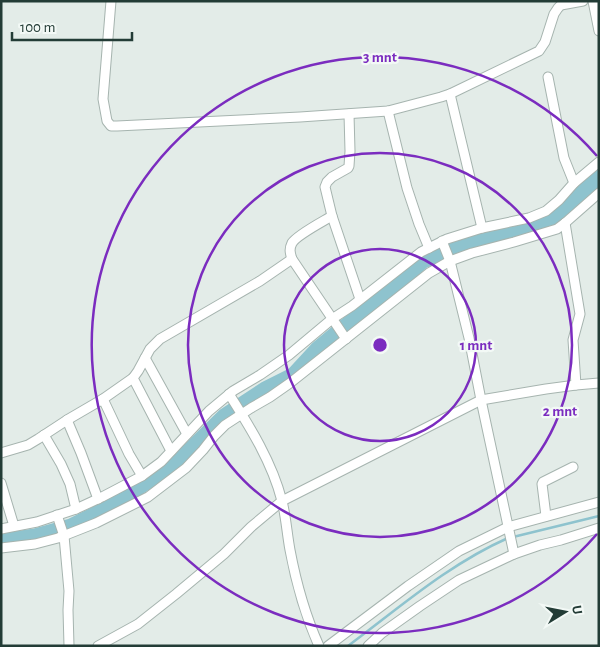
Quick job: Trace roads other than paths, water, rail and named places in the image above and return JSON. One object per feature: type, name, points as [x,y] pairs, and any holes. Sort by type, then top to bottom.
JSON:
[{"type":"street","points":[[111,1],[103,99],[107,122],[111,126],[349,114],[388,110],[450,94],[539,51],[545,42],[554,14],[558,8],[561,5],[583,1]]},
{"type":"street","points":[[593,1],[599,31]]},
{"type":"street","points":[[548,77],[564,158],[574,183]]},
{"type":"street","points":[[450,94],[482,228]]},
{"type":"street","points":[[388,110],[407,188],[429,248]]},
{"type":"street","points":[[349,114],[349,166],[332,177],[327,182],[326,187],[332,216],[360,299]]},
{"type":"street","points":[[1,529],[58,518],[142,476],[161,462],[209,411],[289,355],[421,252],[482,228],[529,218],[546,211],[574,183],[599,162]]},
{"type":"street","points":[[1,548],[35,544],[63,536],[96,523],[148,497],[186,468],[214,436],[241,412],[284,388],[344,336],[429,273],[449,260],[556,229],[599,193]]},
{"type":"street","points":[[332,216],[292,242],[290,250],[292,259],[344,336]]},
{"type":"street","points":[[565,223],[580,314],[573,340],[576,385]]},
{"type":"street","points":[[443,243],[469,338],[513,552]]},
{"type":"street","points":[[1,453],[28,445],[103,399],[133,378],[150,349],[160,339],[260,281],[292,259]]},
{"type":"street","points":[[145,358],[187,434]]},
{"type":"street","points":[[133,378],[171,451]]},
{"type":"street","points":[[98,646],[138,624],[224,554],[251,527],[282,501],[481,400],[599,383]]},
{"type":"street","points":[[230,397],[241,412],[274,476],[282,501],[296,580],[319,646]]},
{"type":"street","points":[[103,399],[129,454],[142,476]]},
{"type":"street","points":[[67,420],[98,499]]},
{"type":"street","points":[[44,435],[70,484],[76,509]]},
{"type":"street","points":[[546,516],[543,482],[573,467]]},
{"type":"street","points":[[1,483],[14,526]]},
{"type":"street","points":[[328,646],[408,586],[459,551],[508,529],[546,516],[599,502]]},
{"type":"street","points":[[58,518],[63,536],[69,591],[69,646]]},
{"type":"street","points":[[368,646],[382,633],[459,580],[513,552],[562,540],[599,528]]},
{"type":"waterway","points":[[1,541],[35,536],[71,526],[111,506],[176,463],[224,416],[265,389],[293,375],[317,349],[396,286],[423,261],[461,245],[532,230],[553,218],[599,177]]},
{"type":"waterway","points":[[513,537],[599,516]]},
{"type":"waterway","points":[[348,646],[405,602],[465,560],[508,538]]}]
